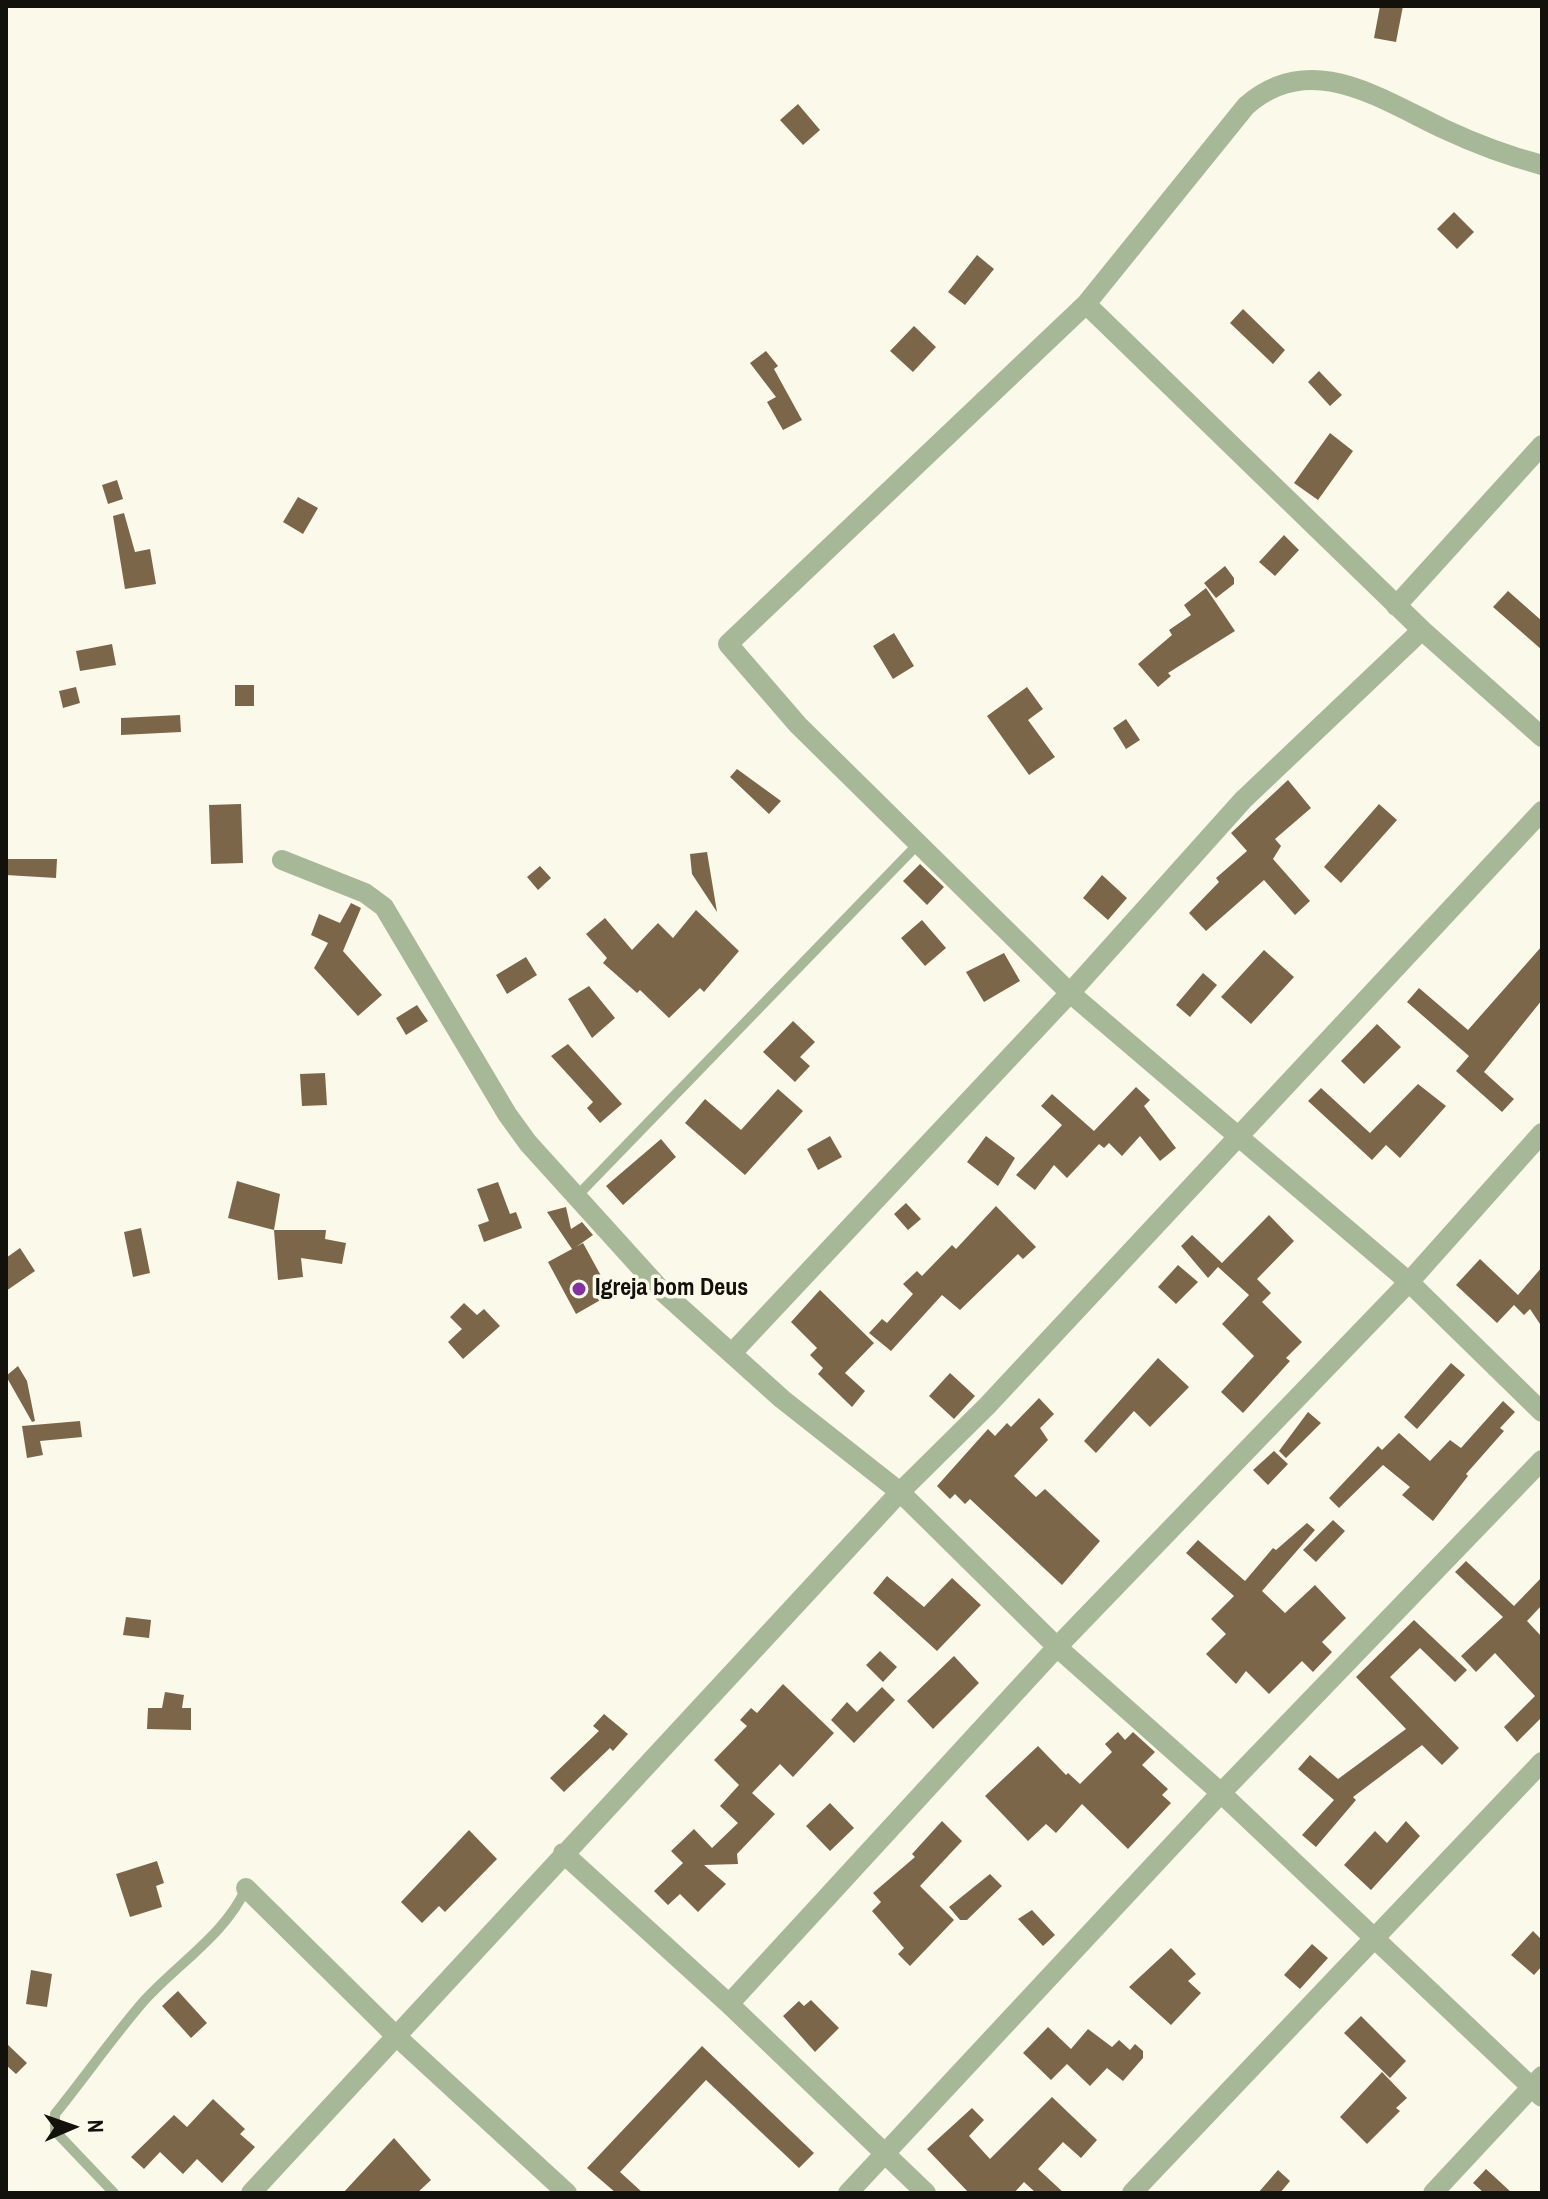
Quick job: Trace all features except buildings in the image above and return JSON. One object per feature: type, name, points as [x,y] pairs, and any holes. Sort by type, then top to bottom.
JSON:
[{"type":"street","points":[[1542,165],[1499,154],[1364,90],[1332,81],[1289,82],[1264,90],[1246,106],[1086,304],[728,644],[798,725],[1070,993],[1409,1282],[1542,1412]]},
{"type":"street","points":[[1086,304],[1396,606],[1542,737]]},
{"type":"street","points":[[1396,606],[1542,445]]},
{"type":"street","points":[[732,1353],[1070,993],[1243,800],[1422,630]]},
{"type":"street","points":[[251,2193],[900,1492],[987,1406],[1542,811]]},
{"type":"street","points":[[282,860],[365,893],[384,907],[507,1114],[528,1143],[662,1291],[782,1399],[900,1492],[1057,1647],[1221,1793],[1371,1939],[1539,2087],[1433,2193]]},
{"type":"street","points":[[729,2004],[1057,1647],[1409,1282],[1542,1133]]},
{"type":"street","points":[[848,2193],[888,2154],[1221,1793],[1542,1460]]},
{"type":"street","points":[[1132,2193],[1542,1762]]},
{"type":"street","points":[[563,1853],[729,2004],[926,2193]]},
{"type":"street","points":[[246,1888],[396,2036],[567,2193]]},
{"type":"lane","points":[[578,1195],[919,843]]},
{"type":"lane","points":[[114,2193],[55,2131],[55,2114],[144,2001],[226,1919],[246,1888]]},
{"type":"place","name":"Igreja bom Deus","points":[[579,1289]]}]
